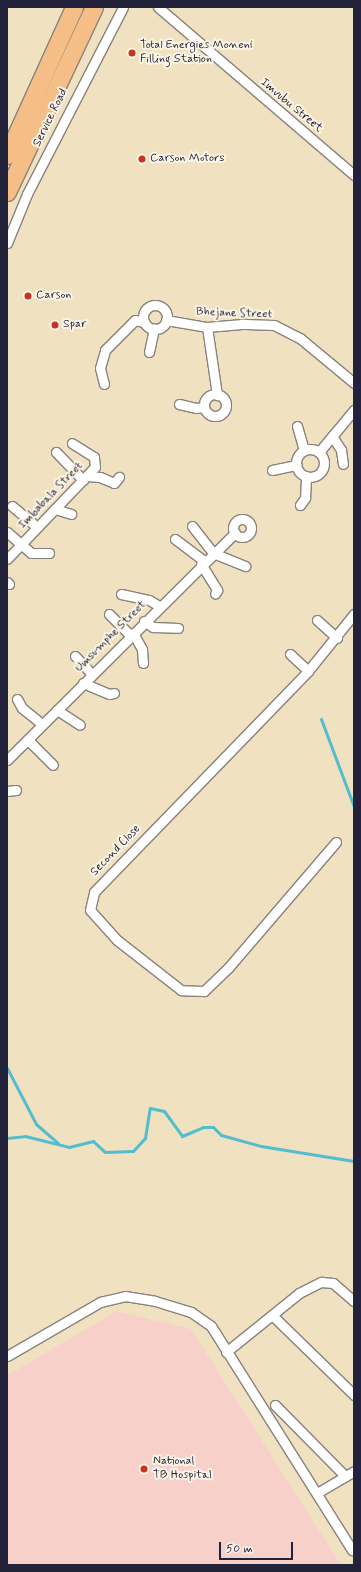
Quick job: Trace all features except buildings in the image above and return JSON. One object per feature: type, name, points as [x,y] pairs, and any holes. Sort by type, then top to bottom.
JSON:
[{"type":"highway","points":[[7,156],[74,7]]},
{"type":"highway","points":[[7,192],[94,7]]},
{"type":"street","name":"Service Road","points":[[7,243],[27,194],[122,7]]},
{"type":"street","name":"Imvubu Street","points":[[158,7],[354,175]]},
{"type":"street","points":[[104,384],[100,368],[105,350],[135,320],[144,322],[154,329],[162,327],[166,320],[164,309],[153,305],[144,312],[144,322]]},
{"type":"street","name":"Bhejane Street","points":[[166,320],[207,327],[245,324],[274,325],[301,338],[354,382]]},
{"type":"street","points":[[207,327],[217,395]]},
{"type":"street","points":[[149,352],[154,329]]},
{"type":"street","points":[[217,395],[223,398],[226,404],[222,413],[213,416],[206,412],[204,407],[206,398],[217,395]]},
{"type":"street","points":[[179,404],[196,408],[204,407]]},
{"type":"street","points":[[319,452],[354,410]]},
{"type":"street","points":[[296,426],[304,450]]},
{"type":"street","points":[[332,436],[341,450],[343,464]]},
{"type":"street","name":"Imbabala Street","points":[[7,559],[96,467],[94,457],[72,443]]},
{"type":"street","points":[[311,449],[319,452],[324,460],[322,470],[315,476],[306,476],[298,471],[296,465],[297,458],[304,450],[311,449]]},
{"type":"street","points":[[56,452],[85,478],[100,477],[114,483],[119,477]]},
{"type":"street","points":[[272,470],[296,465]]},
{"type":"street","points":[[300,505],[305,498],[306,476]]},
{"type":"street","points":[[12,506],[37,527]]},
{"type":"street","points":[[55,509],[71,514]]},
{"type":"street","points":[[192,526],[213,553],[245,566]]},
{"type":"street","points":[[7,532],[31,553],[49,553]]},
{"type":"street","name":"Umsumphe Street","points":[[7,760],[202,563],[235,533]]},
{"type":"street","points":[[175,538],[202,563],[217,590],[215,594]]},
{"type":"street","points":[[121,594],[150,600],[160,606]]},
{"type":"street","points":[[110,614],[132,634],[142,649],[143,663]]},
{"type":"street","name":"Second Close","points":[[336,842],[229,967],[204,991],[181,990],[117,940],[90,910],[94,892],[308,671],[337,638],[354,614]]},
{"type":"street","points":[[317,620],[337,638]]},
{"type":"street","points":[[144,621],[153,627],[178,628]]},
{"type":"street","points":[[290,654],[308,671]]},
{"type":"street","points":[[75,656],[92,674]]},
{"type":"street","points":[[83,683],[109,694],[114,693]]},
{"type":"street","points":[[17,699],[22,708],[42,724]]},
{"type":"street","points":[[57,710],[80,725]]},
{"type":"street","points":[[28,740],[53,765]]},
{"type":"street","points":[[226,1352],[299,1293],[321,1282],[333,1283],[354,1301]]},
{"type":"street","points":[[7,1356],[100,1302],[125,1296],[155,1301],[191,1312],[212,1326],[226,1352],[352,1550]]},
{"type":"street","points":[[272,1315],[354,1395]]},
{"type":"street","points":[[275,1406],[345,1476]]},
{"type":"street","points":[[317,1493],[354,1471]]},
{"type":"shaded area","name":"National TB Hospital","points":[[116,1311],[191,1329],[341,1565],[7,1565],[7,1376]]},
{"type":"waterway","points":[[321,719],[354,807]]},
{"type":"waterway","points":[[7,1068],[36,1124],[58,1143]]},
{"type":"waterway","points":[[7,1138],[25,1136],[69,1147],[93,1141],[105,1152],[133,1151],[145,1138],[150,1108],[164,1111],[182,1136],[203,1127],[213,1127],[221,1135],[261,1146],[354,1161]]},
{"type":"place","name":"Total Energies Moneni Filling Station","points":[[132,53]]},
{"type":"place","name":"Carson Motors","points":[[142,159]]},
{"type":"place","name":"Carson","points":[[28,296]]},
{"type":"place","name":"Spar","points":[[55,325]]},
{"type":"place","name":"National TB Hospital","points":[[144,1469]]}]
